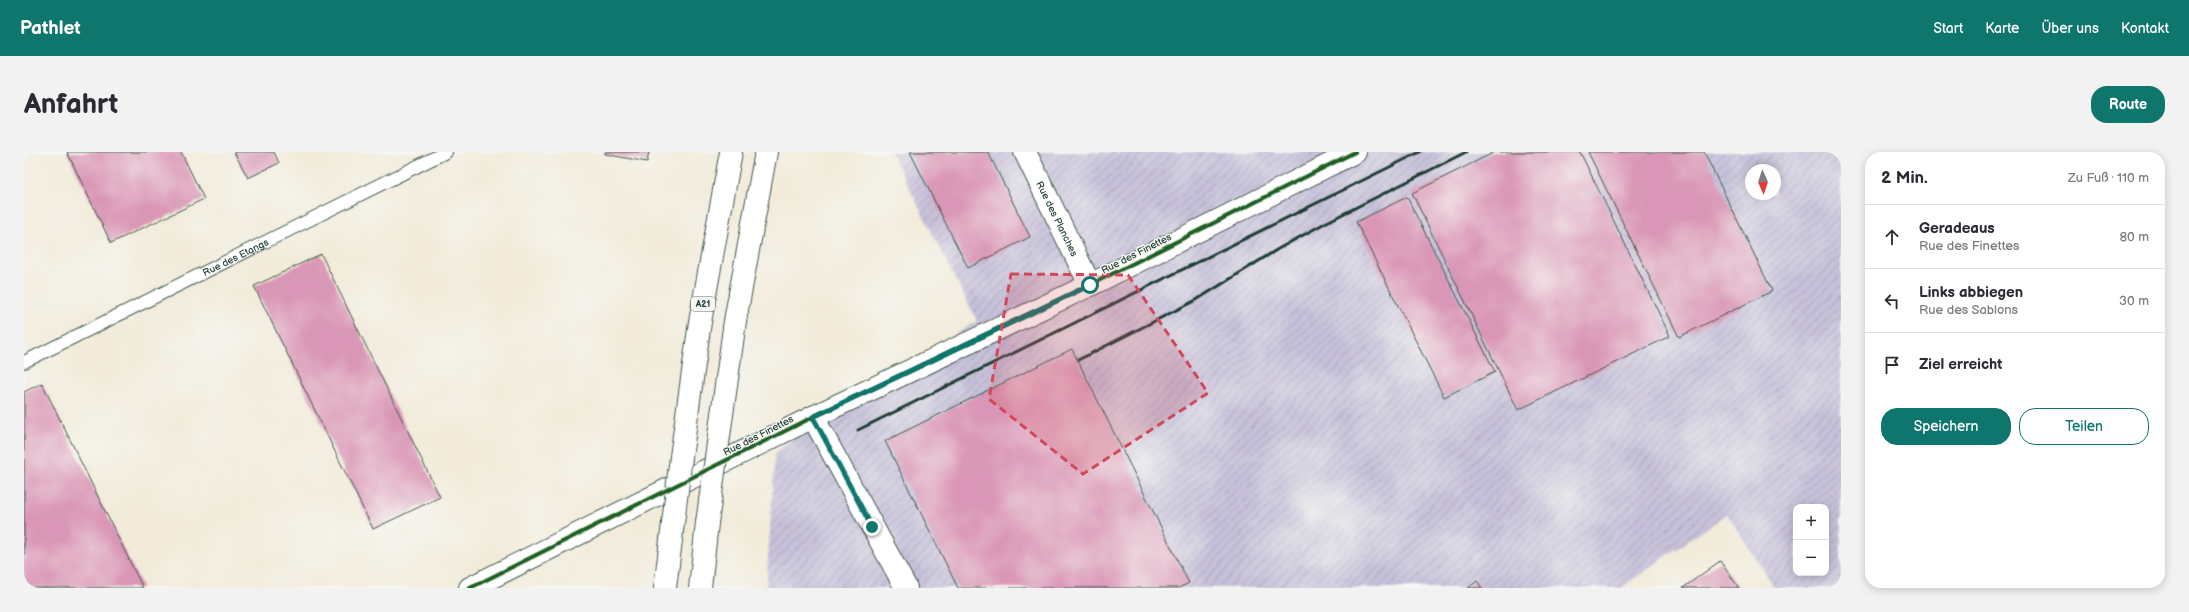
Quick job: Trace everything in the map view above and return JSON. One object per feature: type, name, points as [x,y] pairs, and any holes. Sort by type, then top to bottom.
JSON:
[{"type":"main road","name":"A21","points":[[666,588],[681,457],[700,322],[731,152]]},
{"type":"main road","points":[[700,588],[707,523],[737,314],[766,152]]},
{"type":"main road","name":"Rue des Planches","points":[[1025,152],[1090,285]]},
{"type":"main road","name":"Rue des Finettes","points":[[470,588],[813,417],[1090,285],[1355,152]]},
{"type":"main road","points":[[813,417],[906,588]]},
{"type":"lane","name":"Rue des Etangs","points":[[24,362],[446,152]]},
{"type":"highlighted area","points":[[1011,274],[1128,275],[1208,393],[1083,474],[989,399]]},
{"type":"shaded area","points":[[891,152],[1841,152],[1841,588],[1775,588],[1727,514],[1621,588],[766,588],[775,453],[804,428],[977,321]]},
{"type":"building","points":[[67,152],[181,152],[204,199],[111,243]]},
{"type":"building","points":[[234,152],[274,152],[279,163],[248,178]]},
{"type":"building","points":[[605,152],[649,152],[647,162],[605,154]]},
{"type":"building","points":[[910,152],[988,152],[1030,237],[968,268]]},
{"type":"building","points":[[1495,152],[1580,152],[1670,336],[1518,410],[1412,193]]},
{"type":"building","points":[[1588,152],[1704,152],[1772,291],[1679,337]]},
{"type":"building","points":[[1407,197],[1495,372],[1444,397],[1356,222]]},
{"type":"building","points":[[321,254],[440,497],[373,529],[254,286]]},
{"type":"building","points":[[1072,349],[1189,583],[1179,588],[958,588],[885,441]]},
{"type":"building","points":[[42,383],[143,588],[24,588],[24,392]]},
{"type":"building","points":[[1720,561],[1739,588],[1683,588]]},
{"type":"building","points":[[1477,581],[1482,588],[1468,588]]},
{"type":"railway","points":[[858,430],[1420,152]]},
{"type":"railway","points":[[1078,360],[1198,299],[1278,249],[1325,223],[1466,152]]},
{"type":"cycle path","points":[[470,588],[813,417],[1090,285],[1355,152]]},
{"type":"route","points":[[872,527],[813,417],[1090,285]]}]
